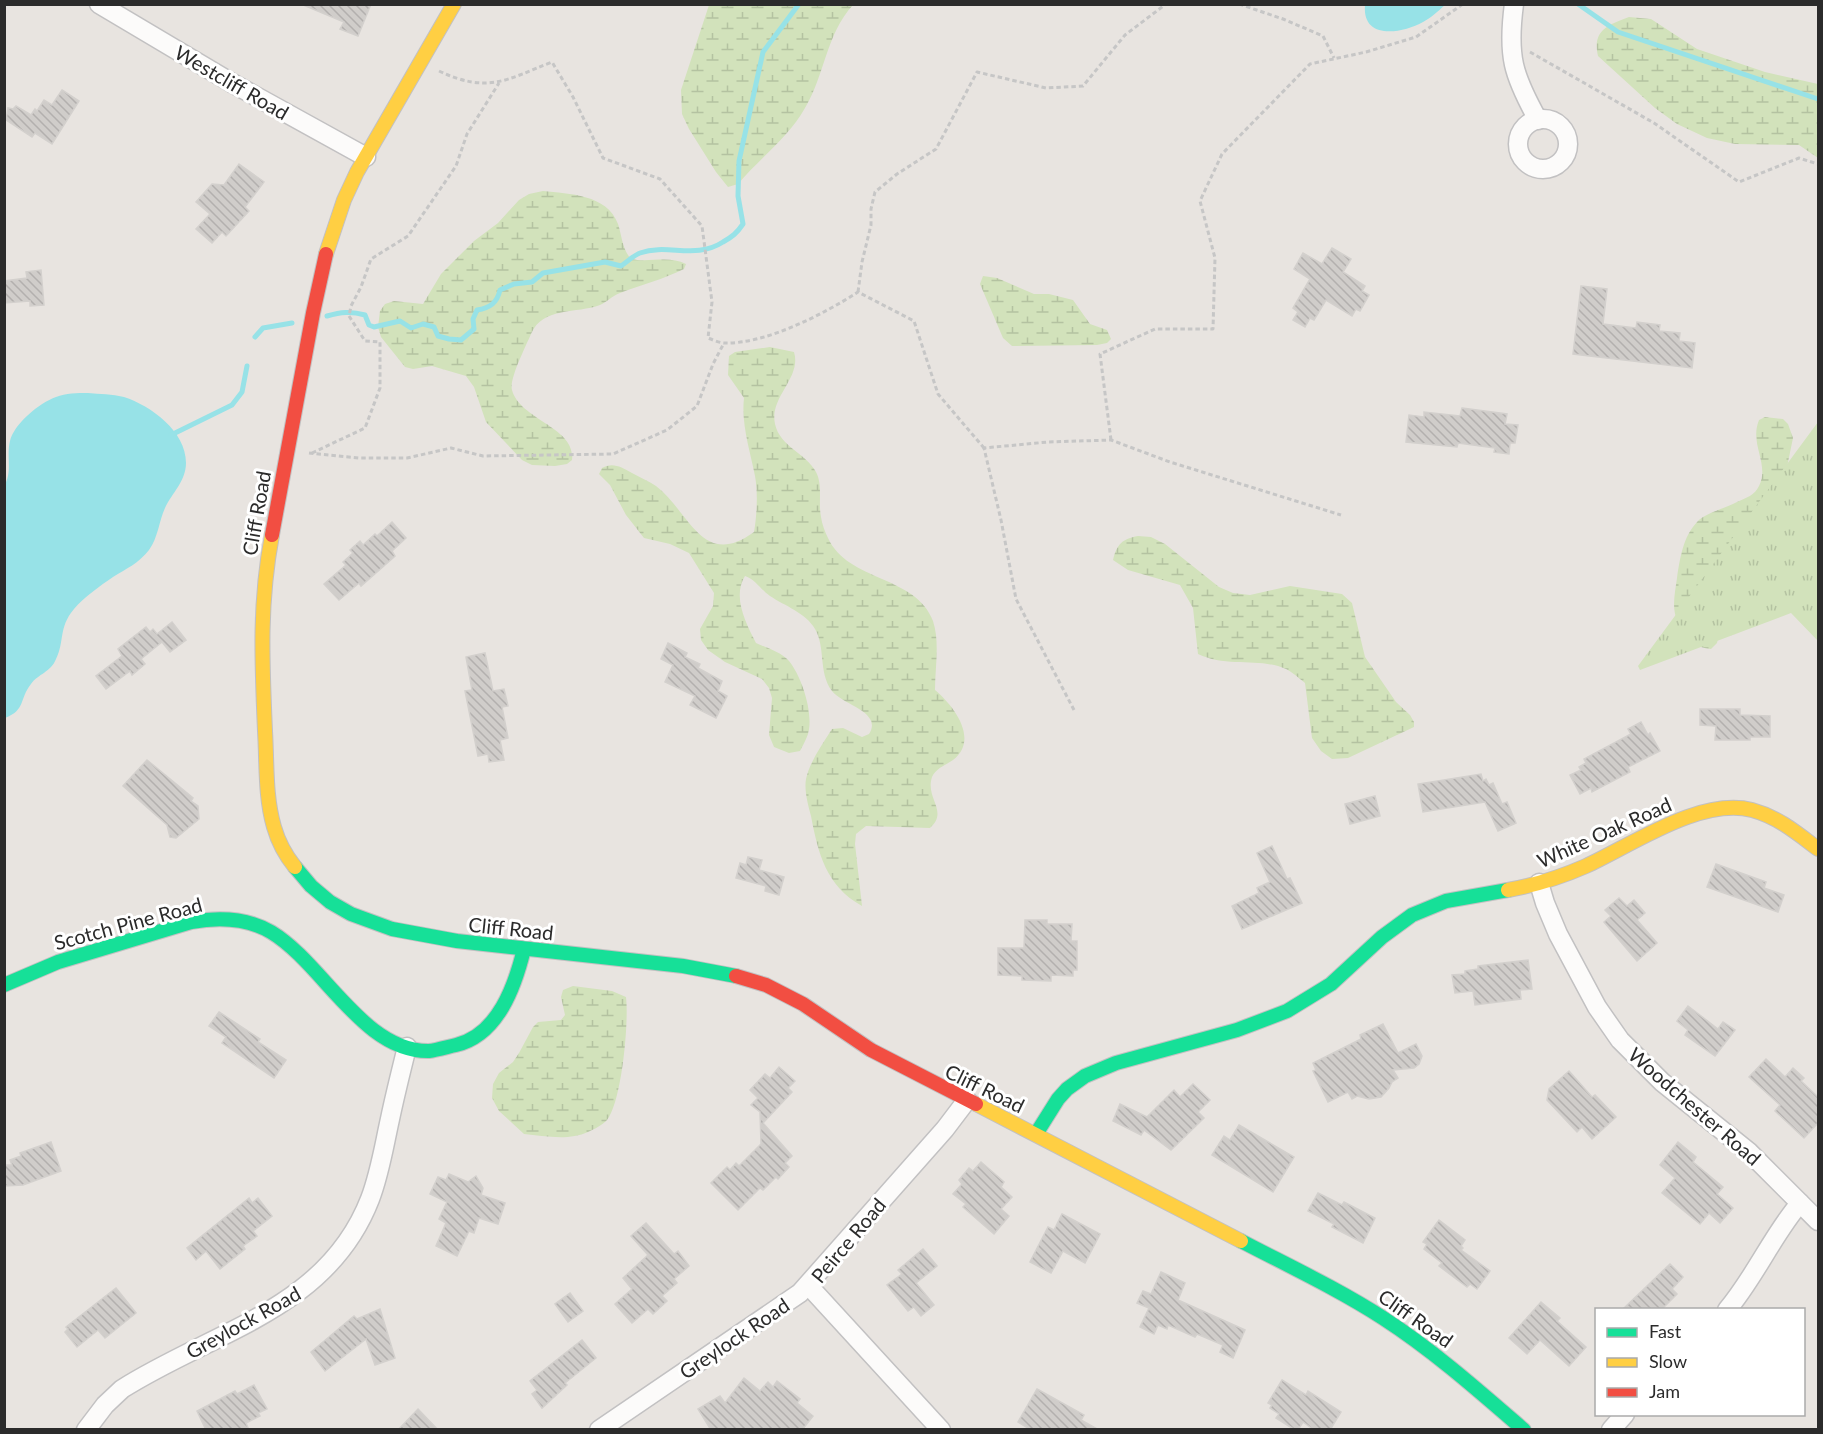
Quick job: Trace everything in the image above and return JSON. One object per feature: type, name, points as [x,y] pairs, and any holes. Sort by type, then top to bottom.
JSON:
[{"type":"street","name":"Westcliff Road","points":[[99,4],[232,83],[366,157]]},
{"type":"street","name":"Cliff Road","points":[[454,4],[366,157],[344,200],[329,242],[290,432],[268,555],[261,620],[268,794],[274,828],[290,862],[311,886],[330,902],[351,914],[408,933],[524,950],[683,966],[738,976],[766,985],[803,1004],[884,1058],[1295,1268],[1383,1317],[1443,1360],[1524,1430]]},
{"type":"street","points":[[1514,4],[1510,40],[1514,67],[1520,88],[1538,120]]},
{"type":"street","name":"White Oak Road","points":[[1036,1134],[1065,1091],[1083,1077],[1113,1063],[1241,1028],[1286,1011],[1330,985],[1397,925],[1432,905],[1466,895],[1539,883],[1574,871],[1679,819],[1714,809],[1749,809],[1774,816],[1799,831],[1818,849]]},
{"type":"street","name":"Woodchester Road","points":[[1539,883],[1558,934],[1597,1007],[1620,1040],[1662,1082],[1749,1152],[1818,1221]]},
{"type":"street","name":"Scotch Pine Road","points":[[4,985],[58,962],[191,922],[234,920],[263,928],[299,953],[371,1029],[388,1040],[407,1047],[429,1050],[447,1048],[465,1041],[480,1032],[500,1014],[509,998],[524,950]]},
{"type":"street","name":"Greylock Road","points":[[86,1430],[105,1405],[122,1389],[280,1305],[306,1287],[336,1257],[358,1225],[374,1186],[407,1047]]},
{"type":"street","name":"Peirce Road","points":[[941,1430],[808,1285],[951,1122],[967,1100]]},
{"type":"street","points":[[1729,1308],[1745,1288],[1787,1218],[1800,1203]]},
{"type":"street","name":"Greylock Road","points":[[599,1430],[792,1299],[808,1285]]},
{"type":"street","points":[[1611,1430],[1622,1416]]},
{"type":"path","points":[[421,62],[456,79],[475,83],[499,83],[552,62],[573,97],[603,158],[660,179],[702,226],[712,302],[708,338],[724,344],[767,337],[835,307],[858,292],[875,192],[897,174],[936,149],[977,72],[1046,88],[1083,86],[1125,35],[1166,4]]},
{"type":"path","points":[[1239,4],[1323,36],[1334,58]]},
{"type":"path","points":[[1111,440],[1100,354],[1155,329],[1213,329],[1215,258],[1200,201],[1222,154],[1310,64],[1416,38],[1463,4]]},
{"type":"path","points":[[1510,40],[1654,123],[1739,182],[1799,158],[1818,164]]},
{"type":"path","points":[[310,454],[365,428],[380,388],[380,342],[365,341],[349,316],[351,306],[371,260],[408,236],[433,202],[456,166],[467,134],[499,83]]},
{"type":"path","points":[[858,292],[914,321],[938,394],[984,448],[1016,599],[1074,710]]},
{"type":"path","points":[[290,432],[310,454],[359,458],[407,458],[451,448],[483,456],[613,454],[667,430],[697,406],[713,364],[724,344]]},
{"type":"path","points":[[984,448],[1048,442],[1111,440],[1170,462],[1341,515]]},
{"type":"green space","points":[[709,5],[853,5],[837,29],[812,95],[798,119],[783,138],[738,184],[728,187],[716,172],[682,114],[681,90]]},
{"type":"green space","points":[[1629,17],[1651,19],[1697,49],[1765,72],[1818,84],[1818,158],[1799,145],[1735,144],[1707,138],[1677,124],[1655,108],[1598,56],[1597,40],[1603,30]]},
{"type":"green space","points":[[543,191],[586,197],[605,207],[613,214],[618,224],[624,247],[631,259],[673,260],[686,264],[684,269],[620,293],[600,305],[561,312],[536,325],[515,371],[512,390],[525,409],[557,431],[571,449],[572,460],[567,464],[555,466],[532,465],[522,460],[486,422],[474,387],[466,376],[432,366],[413,369],[405,367],[381,337],[378,327],[380,311],[385,304],[394,301],[423,304],[441,274],[474,241],[498,223],[519,200],[529,194]]},
{"type":"green space","points":[[983,276],[997,278],[1034,294],[1049,294],[1073,300],[1090,324],[1107,330],[1111,339],[1107,343],[1097,345],[1012,346],[1003,338],[980,284]]},
{"type":"green space","points":[[770,347],[794,352],[794,370],[780,396],[774,414],[775,424],[782,439],[812,465],[816,472],[819,482],[821,520],[828,538],[850,563],[898,586],[924,606],[935,629],[937,655],[935,690],[956,713],[964,733],[961,752],[936,771],[932,777],[931,792],[937,816],[930,828],[866,826],[856,834],[855,844],[862,906],[840,889],[826,867],[817,843],[806,783],[813,759],[832,729],[843,728],[862,737],[869,734],[872,726],[871,720],[860,709],[832,691],[825,676],[818,636],[811,623],[745,576],[741,584],[740,601],[752,635],[756,643],[789,661],[798,676],[808,706],[808,734],[800,751],[789,753],[774,747],[769,735],[772,698],[769,688],[762,679],[725,662],[708,650],[701,640],[700,629],[713,606],[714,593],[689,553],[670,544],[644,538],[626,515],[610,485],[599,474],[602,468],[610,465],[617,466],[653,484],[668,497],[698,533],[709,541],[722,544],[736,542],[754,532],[757,489],[745,427],[744,398],[728,375],[729,356],[735,352]]},
{"type":"green space","points":[[1765,417],[1783,419],[1788,424],[1793,438],[1781,496],[1721,626],[1717,643],[1711,649],[1705,648],[1695,644],[1687,637],[1676,617],[1674,606],[1681,555],[1688,534],[1697,522],[1710,513],[1747,498],[1759,486],[1762,470],[1756,437],[1759,420]]},
{"type":"green space","points":[[1818,422],[1818,641],[1791,613],[1640,670],[1638,666]]},
{"type":"green space","points":[[1138,536],[1151,537],[1165,544],[1219,587],[1233,593],[1250,595],[1290,586],[1342,594],[1352,603],[1365,657],[1396,702],[1410,715],[1414,727],[1348,758],[1332,759],[1321,751],[1312,738],[1305,683],[1288,670],[1276,665],[1220,661],[1198,654],[1193,608],[1180,585],[1128,570],[1113,560],[1121,543]]},
{"type":"green space","points":[[573,986],[612,991],[626,997],[623,1060],[617,1096],[607,1120],[581,1135],[556,1137],[524,1134],[499,1111],[492,1098],[493,1084],[499,1073],[513,1062],[538,1022],[561,1020],[565,1015],[561,997],[563,990]]},
{"type":"water","points":[[1365,4],[1445,5],[1414,26],[1385,31],[1376,29],[1370,24],[1366,16]]},
{"type":"water","points":[[88,393],[124,397],[155,413],[174,430],[180,440],[184,451],[185,469],[181,481],[165,508],[149,550],[137,562],[92,592],[74,609],[66,622],[54,663],[27,689],[19,708],[5,718],[4,486],[9,470],[10,441],[12,434],[22,421],[42,404],[64,395]]},
{"type":"building","points":[[301,4],[371,4],[358,36],[340,29],[344,22]]},
{"type":"building","points":[[62,90],[79,101],[52,144],[35,133],[32,137],[6,120],[8,108],[13,109],[16,106],[31,115],[35,109],[37,111],[44,100],[52,105]]},
{"type":"building","points":[[239,164],[264,182],[245,207],[249,211],[226,236],[222,232],[212,243],[196,229],[210,214],[196,202],[212,184],[224,185]]},
{"type":"building","points":[[1332,248],[1351,259],[1343,272],[1365,286],[1362,291],[1369,295],[1360,311],[1356,309],[1352,316],[1326,300],[1314,320],[1310,318],[1305,327],[1293,320],[1298,312],[1293,308],[1310,279],[1294,269],[1303,253],[1322,264]]},
{"type":"building","points":[[41,270],[44,305],[30,306],[30,301],[4,303],[4,281],[27,278],[26,272]]},
{"type":"building","points":[[1581,286],[1607,289],[1603,324],[1636,328],[1637,322],[1660,325],[1659,331],[1680,333],[1679,341],[1695,343],[1692,368],[1573,354]]},
{"type":"building","points":[[1462,408],[1507,414],[1505,424],[1518,425],[1515,443],[1510,443],[1509,454],[1494,452],[1495,448],[1458,443],[1457,447],[1406,442],[1409,415],[1424,417],[1424,412],[1460,416]]},
{"type":"building","points":[[392,522],[406,538],[392,551],[395,556],[361,586],[359,583],[339,600],[324,584],[346,565],[343,562],[353,553],[350,550],[360,541],[363,545],[375,534],[377,536]]},
{"type":"building","points":[[172,622],[186,640],[170,652],[162,642],[141,659],[145,664],[132,675],[130,671],[106,689],[96,676],[122,656],[118,649],[146,627],[150,632],[153,629],[157,634]]},
{"type":"building","points":[[668,643],[687,653],[685,657],[700,664],[698,668],[722,681],[718,691],[727,696],[716,718],[690,705],[695,696],[665,682],[673,665],[661,659]]},
{"type":"building","points":[[485,653],[493,691],[504,689],[508,706],[502,707],[508,738],[500,740],[504,760],[489,762],[488,754],[478,756],[465,691],[472,690],[466,657]]},
{"type":"building","points":[[1700,709],[1740,709],[1740,715],[1770,716],[1770,737],[1750,737],[1750,740],[1715,740],[1716,726],[1700,725]]},
{"type":"building","points":[[1641,722],[1660,751],[1628,767],[1630,772],[1592,792],[1591,788],[1580,794],[1570,775],[1581,770],[1579,767],[1586,763],[1584,759],[1631,734],[1628,729]]},
{"type":"building","points":[[147,760],[193,798],[191,801],[198,806],[199,819],[176,838],[170,837],[167,825],[123,786]]},
{"type":"building","points":[[1481,774],[1483,781],[1486,779],[1489,785],[1493,783],[1502,804],[1507,802],[1516,823],[1498,831],[1485,802],[1423,812],[1418,784]]},
{"type":"building","points":[[1375,796],[1380,816],[1350,824],[1345,804]]},
{"type":"building","points":[[1272,846],[1287,879],[1290,878],[1302,903],[1242,929],[1232,906],[1259,893],[1257,888],[1270,882],[1257,853]]},
{"type":"building","points":[[748,857],[762,860],[759,870],[784,877],[779,895],[765,891],[766,886],[736,878],[740,863],[746,865]]},
{"type":"building","points":[[1716,864],[1766,882],[1764,888],[1784,895],[1778,912],[1707,887]]},
{"type":"building","points":[[1619,898],[1627,906],[1634,900],[1645,913],[1637,920],[1657,943],[1637,961],[1604,922],[1611,916],[1605,910]]},
{"type":"building","points":[[1025,920],[1047,920],[1047,924],[1072,924],[1071,941],[1077,941],[1077,970],[1073,970],[1073,976],[1051,975],[1051,981],[1022,980],[1022,976],[998,975],[998,948],[1024,948]]},
{"type":"building","points":[[1528,960],[1532,989],[1520,990],[1521,999],[1475,1005],[1473,991],[1455,993],[1452,975],[1465,974],[1465,971],[1478,969],[1478,966]]},
{"type":"building","points":[[1688,1006],[1718,1029],[1723,1022],[1735,1030],[1715,1056],[1685,1035],[1688,1030],[1677,1021]]},
{"type":"building","points":[[219,1012],[260,1039],[258,1042],[286,1060],[274,1078],[222,1043],[226,1037],[209,1026]]},
{"type":"building","points":[[1383,1024],[1398,1053],[1416,1044],[1422,1056],[1419,1064],[1414,1068],[1393,1070],[1398,1078],[1392,1082],[1381,1097],[1369,1099],[1357,1096],[1352,1099],[1348,1092],[1328,1102],[1313,1071],[1316,1070],[1313,1063],[1361,1039],[1360,1035]]},
{"type":"building","points":[[1766,1059],[1785,1077],[1793,1068],[1804,1078],[1801,1081],[1818,1097],[1818,1123],[1804,1138],[1775,1111],[1780,1105],[1749,1077]]},
{"type":"building","points":[[779,1067],[795,1081],[788,1088],[792,1092],[763,1123],[792,1156],[785,1163],[789,1167],[763,1190],[760,1188],[738,1210],[711,1183],[727,1167],[730,1170],[736,1163],[739,1166],[761,1144],[760,1112],[751,1105],[758,1098],[750,1090],[765,1074],[770,1078]]},
{"type":"building","points":[[1569,1071],[1592,1097],[1595,1095],[1616,1117],[1592,1139],[1582,1127],[1577,1132],[1547,1100],[1549,1089]]},
{"type":"building","points":[[1193,1084],[1210,1100],[1198,1112],[1204,1118],[1171,1150],[1144,1130],[1141,1135],[1113,1121],[1120,1104],[1147,1117],[1174,1090],[1180,1097]]},
{"type":"building","points":[[1239,1125],[1294,1157],[1273,1192],[1212,1155],[1224,1136],[1230,1140]]},
{"type":"building","points":[[51,1142],[61,1171],[23,1185],[4,1186],[4,1165],[12,1165],[10,1160],[21,1156],[20,1153]]},
{"type":"building","points":[[1678,1142],[1696,1157],[1693,1162],[1723,1187],[1717,1194],[1733,1208],[1720,1223],[1709,1213],[1700,1224],[1662,1193],[1675,1178],[1660,1165]]},
{"type":"building","points":[[981,1162],[1004,1182],[1001,1187],[1012,1197],[1001,1209],[1009,1216],[994,1234],[963,1207],[966,1204],[953,1194],[962,1184],[959,1180],[969,1168],[973,1171]]},
{"type":"building","points":[[449,1174],[468,1182],[476,1176],[483,1188],[481,1195],[505,1203],[498,1224],[479,1218],[474,1233],[469,1231],[457,1256],[436,1246],[446,1223],[439,1219],[447,1202],[430,1194],[438,1177],[446,1180]]},
{"type":"building","points":[[1318,1193],[1342,1205],[1344,1202],[1375,1218],[1363,1243],[1332,1227],[1334,1224],[1308,1211]]},
{"type":"building","points":[[249,1198],[252,1203],[258,1198],[272,1216],[253,1231],[257,1236],[243,1246],[245,1249],[220,1269],[206,1251],[196,1260],[187,1248]]},
{"type":"building","points":[[1062,1214],[1100,1234],[1085,1263],[1063,1251],[1051,1273],[1030,1262],[1048,1227],[1054,1230]]},
{"type":"building","points":[[1439,1220],[1465,1240],[1461,1250],[1490,1271],[1477,1289],[1470,1284],[1467,1287],[1439,1266],[1442,1263],[1424,1249],[1427,1244],[1423,1242]]},
{"type":"building","points":[[646,1223],[674,1254],[678,1251],[689,1266],[674,1279],[677,1283],[662,1296],[667,1301],[653,1314],[648,1309],[632,1323],[615,1304],[632,1289],[623,1278],[648,1255],[631,1236]]},
{"type":"building","points":[[923,1249],[937,1266],[916,1283],[934,1305],[921,1316],[914,1307],[908,1311],[887,1285],[902,1274],[898,1270]]},
{"type":"building","points":[[1670,1264],[1683,1277],[1672,1289],[1677,1294],[1663,1308],[1624,1308]]},
{"type":"building","points":[[1161,1272],[1185,1283],[1178,1300],[1245,1330],[1233,1358],[1220,1352],[1223,1345],[1197,1334],[1195,1337],[1168,1325],[1167,1329],[1158,1325],[1154,1334],[1140,1327],[1149,1308],[1137,1303],[1143,1291],[1151,1294]]},
{"type":"building","points":[[116,1288],[136,1313],[105,1338],[98,1330],[77,1347],[65,1332],[68,1329],[66,1327]]},
{"type":"building","points":[[570,1293],[583,1311],[568,1322],[555,1304]]},
{"type":"building","points":[[1541,1302],[1560,1318],[1557,1321],[1586,1347],[1569,1366],[1540,1340],[1527,1354],[1509,1338]]},
{"type":"building","points":[[380,1309],[395,1358],[375,1365],[366,1339],[325,1371],[311,1352],[354,1316],[357,1319]]},
{"type":"building","points":[[582,1340],[596,1358],[565,1383],[567,1385],[542,1408],[532,1394],[537,1390],[530,1381]]},
{"type":"building","points":[[744,1378],[760,1391],[768,1382],[773,1387],[777,1381],[800,1399],[797,1403],[813,1416],[802,1430],[711,1430],[698,1409],[720,1396],[725,1403]]},
{"type":"building","points":[[1282,1380],[1306,1395],[1308,1391],[1341,1412],[1330,1430],[1314,1430],[1303,1422],[1298,1430],[1295,1430],[1276,1418],[1279,1414],[1270,1408],[1272,1405],[1268,1403]]},
{"type":"building","points":[[254,1385],[267,1409],[258,1413],[260,1416],[246,1423],[249,1430],[206,1430],[197,1411],[235,1391],[237,1394]]},
{"type":"building","points":[[1037,1389],[1084,1415],[1081,1420],[1099,1430],[1031,1430],[1018,1422]]},
{"type":"building","points":[[418,1409],[438,1430],[398,1430]]},
{"type":"waterway","points":[[327,316],[346,312],[365,315],[369,325],[374,327],[400,321],[411,328],[423,324],[434,327],[438,336],[461,340],[474,329],[473,319],[477,310],[492,304],[500,290],[514,284],[532,282],[543,273],[605,262],[621,266],[640,253],[650,250],[702,250],[729,238],[743,224],[738,196],[739,161],[763,52],[799,4]]},
{"type":"waterway","points":[[1578,4],[1618,32],[1818,99]]},
{"type":"waterway","points":[[255,337],[263,328],[292,323]]},
{"type":"waterway","points":[[171,435],[232,405],[242,392],[247,366]]},
{"type":"traffic: fast","points":[[295,867],[311,886],[330,902],[351,914],[392,929],[457,941],[683,966],[736,976]]},
{"type":"traffic: fast","points":[[1036,1134],[1058,1099],[1085,1076],[1116,1063],[1237,1030],[1287,1011],[1331,984],[1382,937],[1412,915],[1446,901],[1508,890]]},
{"type":"traffic: fast","points":[[4,985],[58,962],[191,922],[212,919],[242,921],[262,927],[290,946],[345,1004],[384,1037],[405,1047],[429,1051],[471,1040],[494,1020],[510,993],[524,949]]},
{"type":"traffic: fast","points":[[1241,1241],[1331,1287],[1383,1318],[1438,1358],[1524,1430]]},
{"type":"traffic: slow","points":[[326,254],[344,200],[357,172],[454,4]]},
{"type":"traffic: slow","points":[[272,535],[263,609],[267,779],[271,815],[276,832],[288,858],[295,867]]},
{"type":"traffic: slow","points":[[1508,890],[1577,870],[1667,825],[1711,810],[1732,808],[1761,813],[1787,826],[1818,849]]},
{"type":"traffic: slow","points":[[976,1104],[1241,1241]]},
{"type":"traffic: jam","points":[[272,535],[326,254]]},
{"type":"traffic: jam","points":[[736,976],[766,985],[803,1004],[871,1050],[976,1104]]}]
